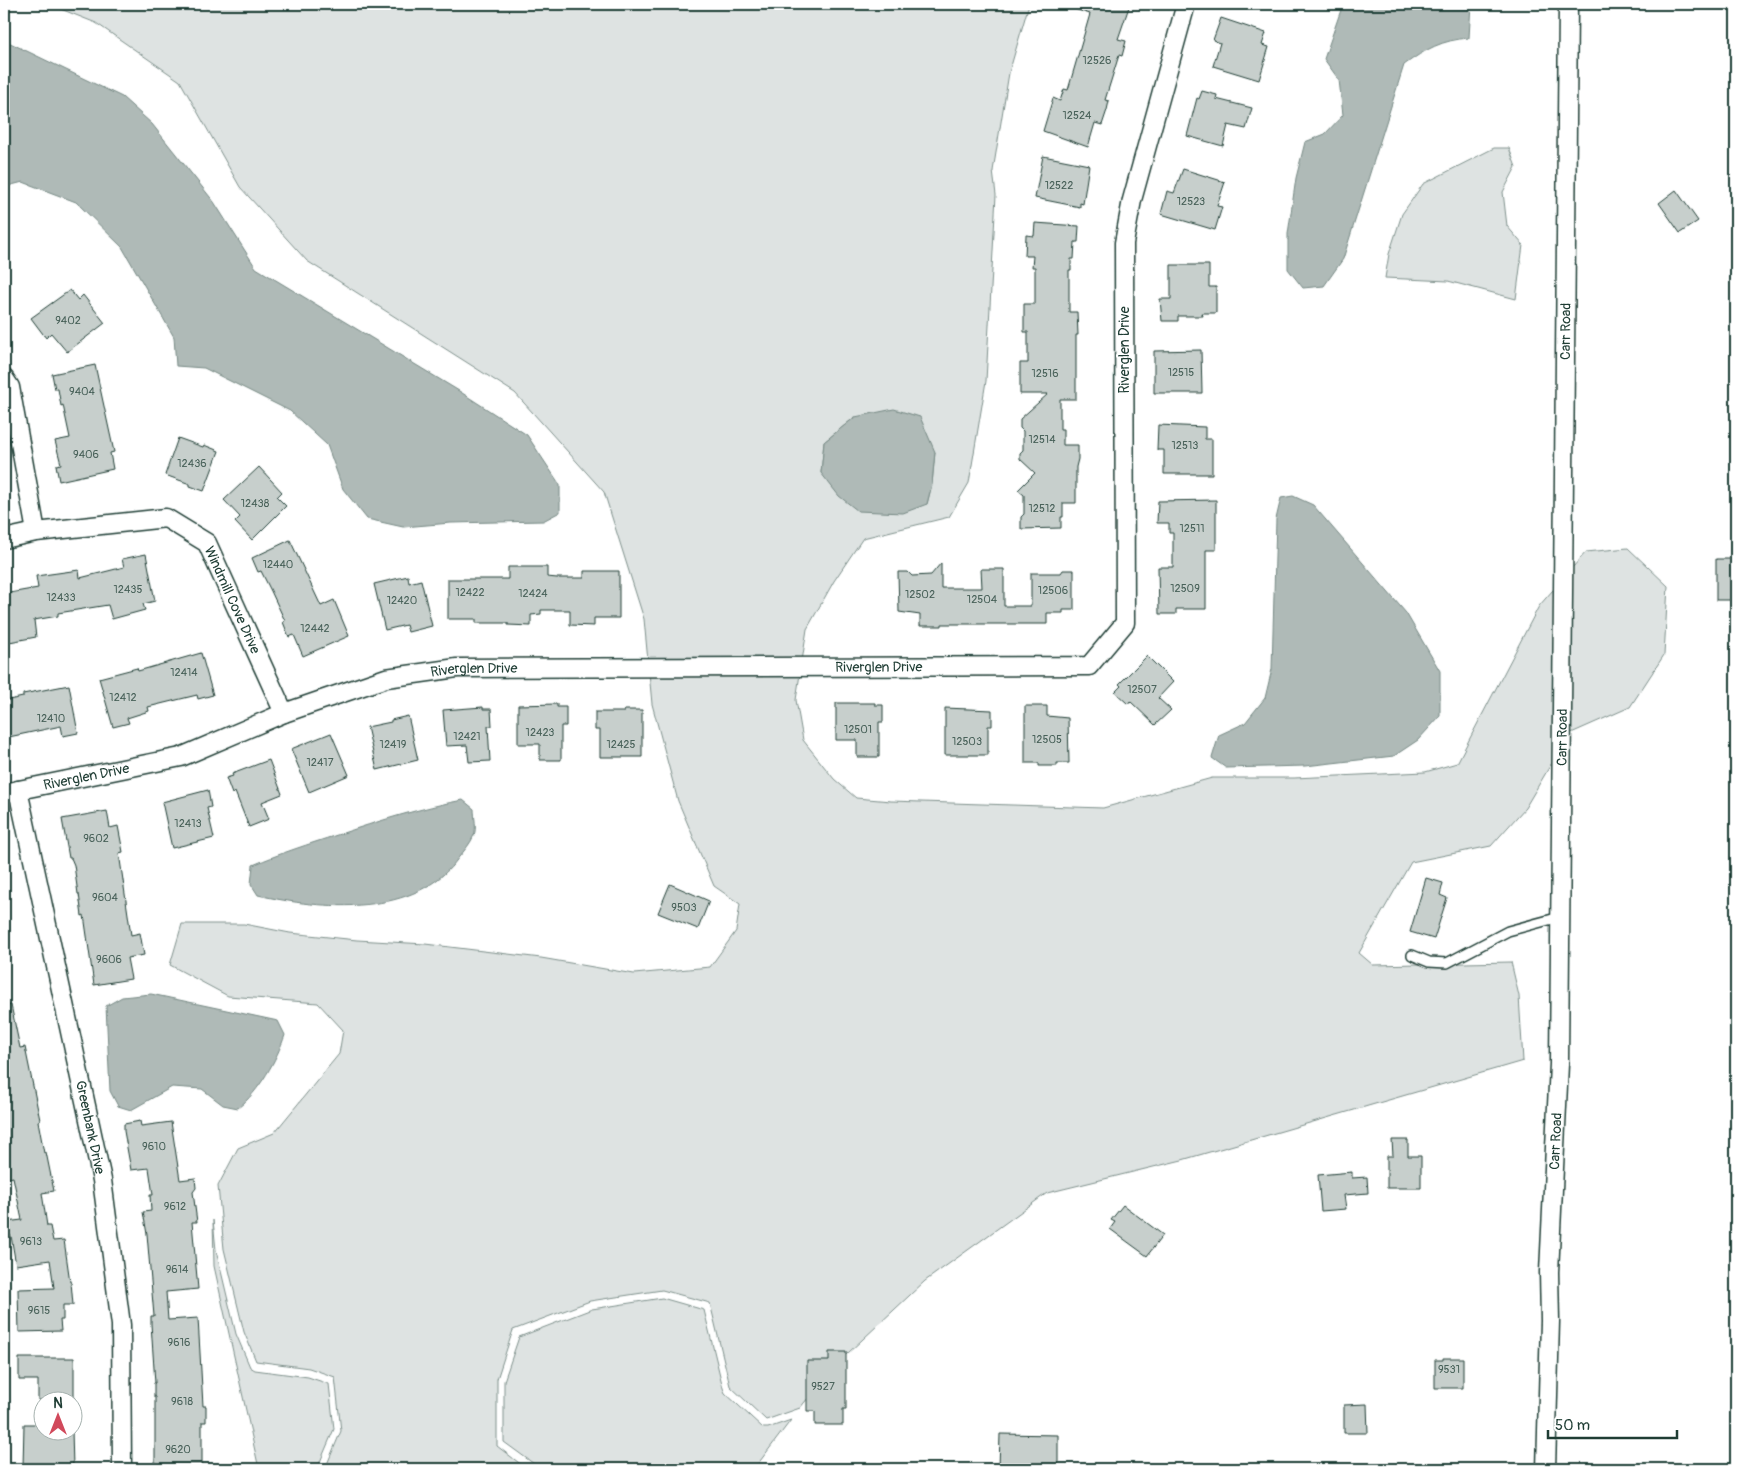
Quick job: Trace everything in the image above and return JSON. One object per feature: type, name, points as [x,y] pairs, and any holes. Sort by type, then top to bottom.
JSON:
[{"type":"street","name":"Riverglen Drive","points":[[11,792],[181,757],[284,713],[386,678],[457,668],[1089,666],[1125,623],[1124,243],[1132,200],[1186,4]]},
{"type":"street","name":"Carr Road","points":[[1546,1469],[1550,1321],[1549,1272],[1559,1064],[1568,4]]},
{"type":"street","points":[[4,378],[10,387],[36,532]]},
{"type":"street","name":"Windmill Cove Drive","points":[[4,539],[36,532],[166,518],[207,543],[284,713]]},
{"type":"street","name":"Greenbank Drive","points":[[11,792],[102,1180],[121,1325],[122,1469]]},
{"type":"lane","points":[[1412,956],[1429,962],[1447,963],[1508,931],[1560,917]]},
{"type":"shaded area","points":[[48,4],[1029,4],[1009,73],[993,171],[996,195],[986,381],[969,483],[949,517],[863,538],[834,581],[807,629],[796,700],[803,740],[834,779],[856,798],[891,801],[1103,808],[1212,778],[1294,778],[1425,772],[1457,763],[1539,606],[1586,552],[1628,548],[1668,586],[1664,655],[1630,707],[1569,734],[1525,808],[1491,846],[1411,862],[1359,953],[1373,965],[1511,962],[1519,996],[1523,1061],[1182,1160],[1047,1193],[925,1281],[832,1368],[800,1408],[766,1420],[730,1386],[710,1303],[662,1290],[590,1301],[513,1330],[497,1379],[497,1446],[527,1469],[325,1469],[341,1431],[335,1377],[309,1368],[256,1361],[244,1332],[224,1249],[218,1186],[238,1148],[274,1133],[339,1054],[343,1030],[318,1003],[228,996],[170,965],[182,924],[244,924],[290,933],[357,940],[425,944],[541,958],[634,974],[710,967],[736,931],[740,904],[714,886],[678,801],[652,704],[644,619],[604,492],[515,393],[307,261],[240,187],[180,81],[96,23]],"holes":[[[855,417],[935,452],[932,484],[927,504],[821,473],[824,442]]]},
{"type":"shaded area","points":[[1343,4],[1471,4],[1469,38],[1442,43],[1420,54],[1404,65],[1343,259],[1324,286],[1303,288],[1288,269],[1288,234],[1296,178],[1305,142],[1325,134],[1343,115],[1339,80],[1324,59]]},
{"type":"shaded area","points":[[4,40],[122,97],[152,124],[214,202],[256,268],[459,391],[527,435],[560,485],[560,512],[543,521],[451,523],[403,527],[367,519],[343,489],[327,445],[290,411],[204,368],[176,366],[174,337],[122,247],[76,202],[23,182],[4,187]]},
{"type":"shaded area","points":[[1494,148],[1509,148],[1516,167],[1503,192],[1507,226],[1523,245],[1516,299],[1448,281],[1385,278],[1389,254],[1402,214],[1423,184]]},
{"type":"shaded area","points":[[894,409],[920,417],[935,452],[932,484],[927,504],[903,513],[858,511],[839,496],[821,473],[824,442],[855,417]]},
{"type":"shaded area","points":[[1293,496],[1313,505],[1406,613],[1440,671],[1440,716],[1418,740],[1394,756],[1305,766],[1226,768],[1212,758],[1219,735],[1245,723],[1265,698],[1272,669],[1276,519],[1281,498]]},
{"type":"shaded area","points":[[463,800],[474,809],[475,832],[473,838],[441,877],[419,891],[394,900],[339,906],[311,904],[258,895],[251,884],[253,865],[306,845],[384,820]]},
{"type":"shaded area","points":[[151,994],[278,1021],[285,1035],[277,1054],[260,1084],[238,1108],[223,1105],[202,1089],[172,1087],[131,1110],[118,1106],[110,1091],[106,1006],[122,997]]},
{"type":"shaded area","points":[[213,1220],[216,1250],[236,1334],[250,1367],[255,1370],[308,1377],[329,1384],[334,1429],[317,1469],[259,1469],[214,1266]]},
{"type":"shaded area","points":[[662,1298],[704,1310],[725,1393],[763,1428],[791,1420],[754,1469],[541,1469],[504,1442],[504,1381],[519,1337],[592,1309]]},
{"type":"building","points":[[1066,4],[1130,4],[1118,39],[1126,41],[1122,56],[1119,55],[1105,100],[1109,101],[1107,110],[1102,125],[1095,123],[1088,147],[1043,131],[1053,98],[1060,101],[1064,89],[1068,90],[1090,14],[1065,6]]},
{"type":"building","points":[[1221,18],[1266,33],[1262,45],[1269,47],[1259,80],[1213,66],[1220,43],[1213,40]]},
{"type":"building","points":[[1202,91],[1217,95],[1216,99],[1252,108],[1246,129],[1228,125],[1223,146],[1187,136],[1197,98],[1199,99]]},
{"type":"building","points":[[1043,156],[1089,165],[1083,204],[1080,203],[1080,207],[1035,198]]},
{"type":"building","points":[[1183,169],[1225,182],[1217,206],[1222,207],[1215,230],[1161,214],[1167,191],[1174,193]]},
{"type":"building","points":[[1676,190],[1698,221],[1680,233],[1659,203]]},
{"type":"building","points":[[1035,223],[1079,226],[1078,242],[1075,242],[1074,259],[1071,259],[1071,270],[1069,270],[1069,312],[1077,312],[1076,399],[1060,399],[1060,429],[1063,429],[1063,445],[1078,445],[1076,503],[1063,503],[1061,528],[1021,529],[1021,517],[1024,514],[1024,495],[1018,490],[1035,473],[1020,459],[1020,453],[1023,450],[1023,431],[1020,428],[1020,419],[1048,394],[1020,394],[1020,363],[1028,363],[1028,332],[1024,332],[1024,304],[1035,304],[1035,267],[1032,267],[1033,256],[1025,256],[1026,235],[1034,236]]},
{"type":"building","points":[[1171,265],[1209,265],[1209,287],[1216,287],[1216,313],[1202,313],[1203,316],[1178,316],[1178,321],[1162,321],[1160,299],[1171,299]]},
{"type":"building","points":[[70,290],[78,300],[83,295],[105,323],[67,352],[51,333],[46,338],[31,318]]},
{"type":"building","points":[[1201,350],[1202,393],[1154,393],[1154,351]]},
{"type":"building","points":[[95,365],[114,452],[110,453],[113,469],[59,481],[56,465],[61,464],[55,441],[70,438],[63,405],[61,406],[58,389],[55,389],[52,374]]},
{"type":"building","points":[[1158,425],[1205,427],[1205,439],[1212,439],[1212,474],[1164,474],[1164,450],[1157,450]]},
{"type":"building","points":[[178,438],[219,451],[204,491],[165,475]]},
{"type":"building","points":[[259,467],[282,492],[277,497],[286,506],[252,540],[235,522],[240,517],[224,500]]},
{"type":"building","points":[[1216,500],[1216,550],[1206,550],[1206,609],[1176,609],[1176,614],[1159,614],[1158,567],[1173,567],[1173,533],[1169,533],[1169,523],[1157,523],[1158,501]]},
{"type":"building","points":[[290,540],[321,606],[334,600],[349,636],[303,656],[294,635],[289,637],[283,622],[285,621],[271,591],[261,571],[258,572],[252,558]]},
{"type":"building","points":[[146,554],[155,601],[143,604],[145,610],[112,619],[108,605],[58,613],[58,616],[34,620],[36,637],[4,643],[4,594],[38,588],[36,576],[79,570],[80,578],[124,567],[122,559]]},
{"type":"building","points":[[1716,559],[1735,559],[1735,600],[1716,600]]},
{"type":"building","points":[[941,563],[941,588],[982,588],[981,569],[1004,569],[1004,606],[1031,606],[1031,573],[1061,573],[1063,570],[1074,570],[1074,610],[1063,610],[1063,613],[1047,613],[1047,624],[942,624],[942,626],[920,626],[920,615],[899,612],[898,572],[908,572],[912,576],[931,575]]},
{"type":"building","points":[[508,567],[547,567],[547,577],[557,578],[584,578],[584,571],[619,571],[619,618],[594,618],[594,626],[570,625],[570,610],[541,610],[541,614],[531,615],[531,626],[508,625],[508,623],[476,623],[476,619],[448,619],[448,579],[508,579]]},
{"type":"building","points":[[408,576],[409,583],[421,580],[432,626],[408,632],[406,625],[385,630],[374,584]]},
{"type":"building","points":[[201,653],[213,695],[198,699],[197,695],[148,707],[149,711],[127,718],[129,723],[113,727],[99,678],[137,668],[138,671]]},
{"type":"building","points":[[1147,656],[1173,682],[1158,698],[1171,710],[1155,725],[1130,701],[1128,704],[1115,692],[1121,686],[1119,684]]},
{"type":"building","points":[[69,685],[78,733],[63,736],[61,726],[4,738],[4,701],[23,697],[23,694]]},
{"type":"building","points":[[836,703],[875,703],[875,705],[883,705],[883,722],[879,722],[879,757],[857,757],[857,740],[836,740]]},
{"type":"building","points":[[557,704],[557,707],[566,707],[566,726],[561,726],[561,760],[540,760],[540,744],[518,744],[518,705]]},
{"type":"building","points":[[1025,706],[1047,706],[1047,716],[1068,718],[1069,763],[1057,763],[1057,766],[1039,766],[1039,763],[1025,763]]},
{"type":"building","points":[[483,707],[483,709],[491,709],[492,726],[488,726],[490,761],[469,762],[467,745],[446,746],[443,710]]},
{"type":"building","points":[[945,708],[992,710],[992,726],[988,726],[988,755],[945,755]]},
{"type":"building","points":[[624,710],[642,710],[642,757],[600,757],[600,730],[595,730],[595,712],[624,712]]},
{"type":"building","points":[[408,716],[418,760],[377,770],[367,727]]},
{"type":"building","points":[[331,733],[349,775],[309,792],[291,749]]},
{"type":"building","points":[[269,760],[282,794],[262,802],[269,819],[249,827],[235,792],[232,794],[226,778]]},
{"type":"building","points":[[208,790],[211,807],[207,808],[214,838],[172,848],[162,802]]},
{"type":"building","points":[[107,811],[110,828],[118,826],[123,852],[119,853],[131,935],[140,933],[144,955],[127,958],[131,979],[94,985],[84,915],[82,916],[74,865],[71,858],[69,858],[62,819]]},
{"type":"building","points":[[1426,878],[1443,883],[1440,895],[1447,898],[1434,939],[1410,932]]},
{"type":"building","points":[[670,884],[709,901],[698,929],[658,913]]},
{"type":"building","points":[[11,1005],[20,1048],[25,1047],[40,1120],[38,1121],[44,1153],[46,1152],[54,1191],[42,1193],[47,1226],[50,1226],[53,1241],[64,1240],[71,1282],[73,1305],[63,1305],[63,1320],[60,1320],[61,1331],[19,1332],[18,1289],[54,1288],[50,1260],[16,1265],[11,1236],[8,1233],[6,1222],[22,1220],[13,1177],[4,1179],[4,1006]]},
{"type":"building","points":[[140,1121],[141,1126],[171,1122],[180,1180],[195,1178],[196,1188],[193,1192],[197,1222],[192,1222],[198,1289],[166,1292],[168,1320],[198,1318],[203,1406],[206,1406],[206,1422],[202,1422],[202,1469],[155,1469],[155,1383],[151,1324],[151,1316],[154,1316],[147,1234],[143,1212],[151,1211],[150,1195],[153,1195],[149,1168],[131,1170],[124,1131],[124,1124]]},
{"type":"building","points":[[1392,1140],[1408,1140],[1408,1156],[1421,1156],[1421,1188],[1387,1188],[1387,1156],[1393,1156]]},
{"type":"building","points":[[1352,1172],[1352,1178],[1367,1177],[1368,1193],[1344,1195],[1346,1209],[1321,1211],[1318,1175]]},
{"type":"building","points":[[1123,1205],[1163,1235],[1147,1256],[1110,1229],[1115,1222],[1111,1220]]},
{"type":"building","points":[[829,1352],[846,1352],[846,1409],[843,1409],[843,1425],[815,1425],[815,1411],[807,1411],[807,1361],[829,1361]]},
{"type":"building","points":[[19,1358],[74,1358],[74,1390],[38,1390],[38,1380],[19,1380]]},
{"type":"building","points":[[1443,1358],[1463,1358],[1463,1388],[1435,1388],[1435,1360],[1443,1360]]},
{"type":"building","points":[[1367,1404],[1368,1433],[1344,1433],[1344,1405]]},
{"type":"building","points":[[24,1424],[32,1424],[32,1440],[72,1440],[73,1467],[23,1467]]},
{"type":"building","points":[[1000,1434],[1058,1435],[1058,1469],[999,1469]]}]
